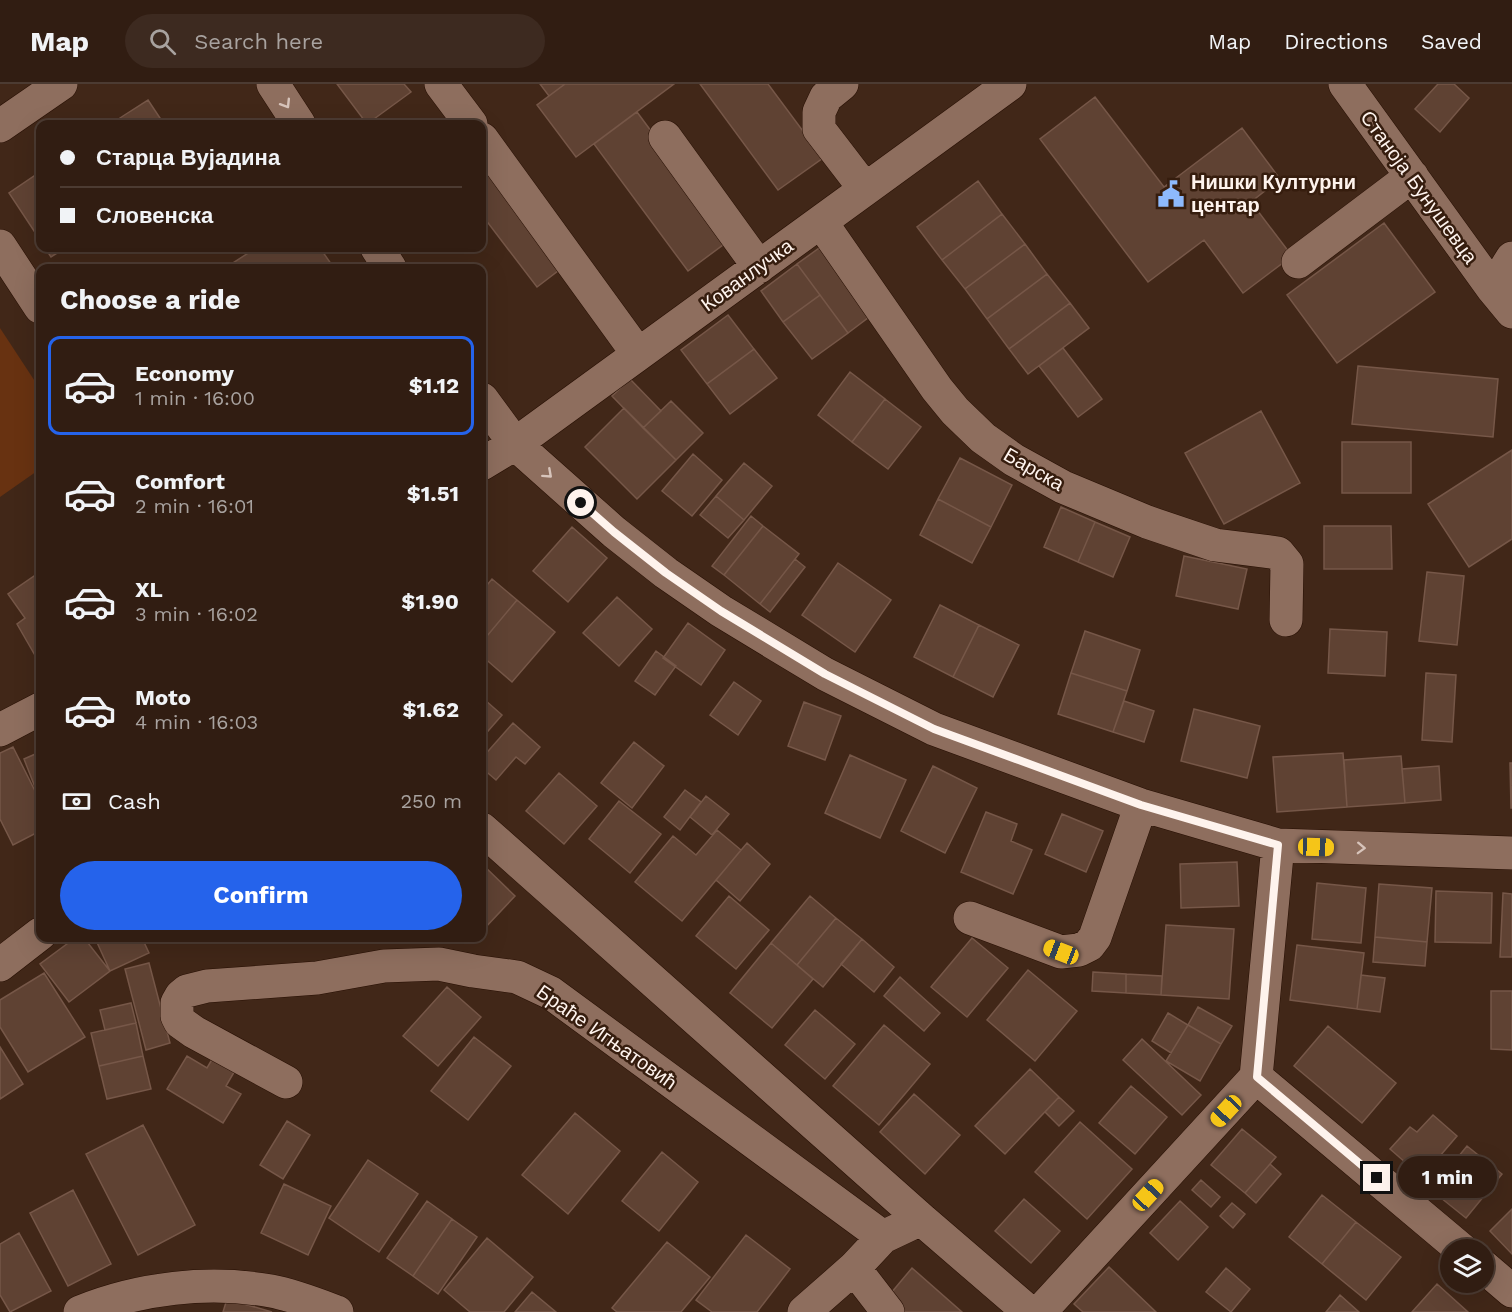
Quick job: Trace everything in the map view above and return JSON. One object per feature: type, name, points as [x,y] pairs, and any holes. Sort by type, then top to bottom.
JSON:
[{"type":"street","points":[[0,126],[61,84]]},
{"type":"street","points":[[273,84],[296,120]]},
{"type":"street","points":[[441,84],[468,120]]},
{"type":"street","points":[[842,84],[826,97],[819,112],[819,129],[865,189]]},
{"type":"street","name":"Кованлучка","points":[[486,462],[515,444],[1010,84]]},
{"type":"street","name":"Станоја Бунушевца","points":[[1345,84],[1503,300]]},
{"type":"street","points":[[665,137],[759,267]]},
{"type":"street","points":[[486,145],[638,354]]},
{"type":"street","points":[[1298,262],[1412,176]]},
{"type":"street","name":"Барска","points":[[821,222],[937,388],[955,411],[983,438],[1014,460],[1063,487],[1148,522],[1215,545],[1278,553],[1287,564],[1286,620]]},
{"type":"street","points":[[0,246],[36,302]]},
{"type":"street","name":"Станоја Бунушевца","points":[[1503,300],[1512,258]]},
{"type":"street","points":[[486,404],[515,444],[614,532],[666,573],[721,611],[825,674],[934,729],[1141,805],[1278,845],[1512,853]]},
{"type":"street","points":[[0,730],[36,712]]},
{"type":"street","points":[[970,918],[1061,952],[1079,950],[1089,945],[1095,937],[1141,805]]},
{"type":"street","points":[[486,833],[1029,1312]]},
{"type":"street","points":[[1040,1312],[1257,1077],[1278,845]]},
{"type":"street","points":[[0,965],[36,937]]},
{"type":"street","name":"Браће Игњатовић","points":[[286,1082],[194,1032],[180,1022],[176,1009],[181,996],[188,991],[207,987],[317,978],[384,966],[439,964],[516,977],[551,993],[883,1237]]},
{"type":"street","points":[[1257,1077],[1449,1239]]},
{"type":"street","points":[[804,1312],[854,1268],[883,1237],[921,1219]]},
{"type":"street","points":[[854,1268],[888,1312]]},
{"type":"street","points":[[1494,1276],[1512,1291]]},
{"type":"street","points":[[80,1312],[145,1291],[236,1287],[272,1291],[337,1312]]},
{"type":"shaded area","points":[[0,328],[36,383],[36,472],[0,497]]},
{"type":"building","points":[[337,84],[404,84],[411,92],[372,120],[364,120]]},
{"type":"building","points":[[540,84],[565,84],[549,96]]},
{"type":"building","points":[[565,84],[674,84],[576,157],[537,105]]},
{"type":"building","points":[[700,84],[768,84],[823,158],[778,190]]},
{"type":"building","points":[[1438,84],[1454,84],[1469,98],[1440,132],[1415,109]]},
{"type":"building","name":"Нишки Културни центар","points":[[1095,97],[1164,187],[1242,128],[1280,179],[1251,202],[1292,256],[1243,293],[1204,240],[1148,282],[1040,139]]},
{"type":"building","points":[[148,100],[161,120],[117,120]]},
{"type":"building","points":[[637,112],[731,239],[688,271],[594,144]]},
{"type":"building","points":[[486,158],[567,264],[537,287],[486,220]]},
{"type":"building","points":[[36,175],[36,234],[9,193]]},
{"type":"building","points":[[978,181],[1002,214],[942,260],[917,227]]},
{"type":"building","points":[[1002,214],[1025,244],[965,289],[942,260]]},
{"type":"building","points":[[1384,223],[1435,292],[1337,363],[1287,295]]},
{"type":"building","points":[[826,243],[877,311],[848,333],[797,264]]},
{"type":"building","points":[[1025,244],[1047,274],[987,319],[965,289]]},
{"type":"building","points":[[48,252],[59,252],[51,257]]},
{"type":"building","points":[[250,252],[323,252],[331,264],[231,264]]},
{"type":"building","points":[[797,264],[820,295],[783,322],[761,291]]},
{"type":"building","points":[[1047,274],[1070,303],[1009,349],[987,319]]},
{"type":"building","points":[[820,295],[848,333],[812,359],[783,322]]},
{"type":"building","points":[[1070,303],[1089,328],[1028,374],[1009,349]]},
{"type":"building","points":[[728,315],[754,349],[707,384],[681,350]]},
{"type":"building","points":[[1063,348],[1102,399],[1078,417],[1039,366]]},
{"type":"building","points":[[754,349],[777,378],[730,414],[707,384]]},
{"type":"building","points":[[1358,366],[1498,379],[1493,437],[1352,424]]},
{"type":"building","points":[[850,372],[885,399],[852,442],[818,415]]},
{"type":"building","points":[[630,379],[661,411],[643,428],[612,396]]},
{"type":"building","points":[[885,399],[921,427],[888,469],[852,442]]},
{"type":"building","points":[[671,401],[703,433],[676,460],[643,428]]},
{"type":"building","points":[[624,408],[676,460],[637,499],[585,447]]},
{"type":"building","points":[[1261,411],[1300,483],[1224,524],[1185,453]]},
{"type":"building","points":[[1342,442],[1411,442],[1411,493],[1342,493]]},
{"type":"building","points":[[1512,450],[1512,539],[1469,567],[1428,504]]},
{"type":"building","points":[[693,454],[722,480],[692,516],[662,491]]},
{"type":"building","points":[[960,458],[1012,485],[991,527],[938,499]]},
{"type":"building","points":[[744,463],[772,486],[744,520],[716,496]]},
{"type":"building","points":[[716,496],[744,520],[728,538],[700,515]]},
{"type":"building","points":[[938,499],[991,527],[972,563],[920,535]]},
{"type":"building","points":[[1061,507],[1095,522],[1078,562],[1044,547]]},
{"type":"building","points":[[751,516],[763,526],[724,575],[712,566]]},
{"type":"building","points":[[1095,522],[1130,537],[1113,577],[1078,562]]},
{"type":"building","points":[[763,526],[799,554],[760,604],[724,575]]},
{"type":"building","points":[[1324,526],[1391,526],[1392,569],[1324,569]]},
{"type":"building","points":[[572,527],[607,558],[568,602],[533,571]]},
{"type":"building","points":[[1184,556],[1247,569],[1238,609],[1176,596]]},
{"type":"building","points":[[795,559],[805,567],[770,612],[760,604]]},
{"type":"building","points":[[838,563],[891,600],[855,652],[802,615]]},
{"type":"building","points":[[1427,572],[1464,576],[1457,645],[1419,641]]},
{"type":"building","points":[[36,575],[36,657],[17,624],[25,618],[8,594]]},
{"type":"building","points":[[492,579],[517,600],[486,637],[486,586]]},
{"type":"building","points":[[617,597],[652,629],[619,666],[583,633]]},
{"type":"building","points":[[517,600],[555,632],[512,682],[486,659],[486,637]]},
{"type":"building","points":[[940,605],[979,625],[953,677],[914,657]]},
{"type":"building","points":[[688,623],[725,650],[701,685],[663,658]]},
{"type":"building","points":[[979,625],[1019,645],[993,697],[953,677]]},
{"type":"building","points":[[1330,629],[1387,632],[1385,676],[1328,673]]},
{"type":"building","points":[[1085,631],[1140,650],[1127,691],[1071,673]]},
{"type":"building","points":[[656,651],[676,666],[655,695],[635,681]]},
{"type":"building","points":[[1071,673],[1127,691],[1113,732],[1058,714]]},
{"type":"building","points":[[1426,673],[1456,675],[1452,742],[1422,740]]},
{"type":"building","points":[[734,682],[761,701],[738,735],[710,715]]},
{"type":"building","points":[[486,701],[502,715],[486,733]]},
{"type":"building","points":[[1124,701],[1154,711],[1144,742],[1113,732]]},
{"type":"building","points":[[804,702],[841,716],[825,760],[788,746]]},
{"type":"building","points":[[1194,709],[1260,726],[1247,778],[1181,761]]},
{"type":"building","points":[[513,723],[540,747],[525,764],[516,757],[496,780],[486,771],[486,753]]},
{"type":"building","points":[[634,742],[664,766],[632,808],[601,783]]},
{"type":"building","points":[[13,747],[36,793],[36,833],[13,845],[0,819],[0,753]]},
{"type":"building","points":[[1343,753],[1347,807],[1277,812],[1273,757]]},
{"type":"building","points":[[36,754],[36,790],[24,759]]},
{"type":"building","points":[[850,755],[906,780],[880,838],[825,813]]},
{"type":"building","points":[[1401,756],[1405,803],[1347,807],[1344,760]]},
{"type":"building","points":[[1510,763],[1512,763],[1512,808],[1511,808]]},
{"type":"building","points":[[933,766],[977,788],[945,853],[901,831]]},
{"type":"building","points":[[1439,766],[1441,800],[1405,803],[1402,769]]},
{"type":"building","points":[[559,773],[597,806],[564,844],[526,811]]},
{"type":"building","points":[[685,790],[701,802],[680,830],[664,817]]},
{"type":"building","points":[[706,796],[729,814],[712,835],[690,817]]},
{"type":"building","points":[[619,801],[661,834],[630,873],[589,839]]},
{"type":"building","points":[[986,812],[1017,824],[1011,841],[1032,850],[1013,894],[961,872]]},
{"type":"building","points":[[1062,814],[1103,831],[1086,872],[1045,854]]},
{"type":"building","points":[[717,830],[741,850],[682,921],[635,882],[673,836],[696,855]]},
{"type":"building","points":[[747,843],[770,864],[740,901],[716,880]]},
{"type":"building","points":[[1237,862],[1239,906],[1181,908],[1180,864]]},
{"type":"building","points":[[486,868],[515,896],[486,927]]},
{"type":"building","points":[[1317,883],[1366,888],[1361,943],[1312,939]]},
{"type":"building","points":[[1379,884],[1432,888],[1427,942],[1375,937]]},
{"type":"building","points":[[1436,891],[1492,893],[1491,943],[1435,942]]},
{"type":"building","points":[[1503,893],[1512,894],[1512,957],[1500,957]]},
{"type":"building","points":[[729,896],[769,930],[736,969],[696,936]]},
{"type":"building","points":[[810,896],[836,918],[797,965],[771,943]]},
{"type":"building","points":[[836,918],[862,939],[823,987],[797,965]]},
{"type":"building","points":[[1166,925],[1234,929],[1229,999],[1161,995]]},
{"type":"building","points":[[1375,937],[1427,942],[1425,966],[1373,962]]},
{"type":"building","points":[[972,938],[1008,968],[967,1017],[931,987]]},
{"type":"building","points":[[862,939],[894,967],[874,992],[841,964]]},
{"type":"building","points":[[70,942],[87,942],[110,971],[69,1002],[40,964]]},
{"type":"building","points":[[97,942],[144,942],[149,953],[110,971]]},
{"type":"building","points":[[771,943],[813,979],[772,1028],[730,993]]},
{"type":"building","points":[[1297,945],[1364,953],[1357,1009],[1290,1000]]},
{"type":"building","points":[[149,963],[170,1043],[146,1050],[125,969]]},
{"type":"building","points":[[1028,970],[1077,1011],[1035,1061],[987,1020]]},
{"type":"building","points":[[1093,972],[1126,974],[1126,993],[1092,991]]},
{"type":"building","points":[[44,973],[85,1037],[28,1072],[0,1027],[0,1000]]},
{"type":"building","points":[[1126,974],[1162,976],[1161,995],[1126,993]]},
{"type":"building","points":[[1361,975],[1385,978],[1380,1012],[1357,1009]]},
{"type":"building","points":[[900,977],[940,1013],[924,1031],[884,996]]},
{"type":"building","points":[[447,987],[481,1017],[438,1066],[403,1036]]},
{"type":"building","points":[[1491,991],[1512,991],[1512,1050],[1491,1049]]},
{"type":"building","points":[[131,1003],[136,1023],[105,1030],[100,1010]]},
{"type":"building","points":[[1198,1007],[1232,1026],[1221,1044],[1188,1025]]},
{"type":"building","points":[[815,1010],[855,1044],[825,1079],[785,1045]]},
{"type":"building","points":[[1168,1013],[1188,1025],[1171,1053],[1152,1041]]},
{"type":"building","points":[[136,1023],[143,1056],[99,1066],[91,1033]]},
{"type":"building","points":[[884,1025],[930,1064],[879,1125],[833,1086]]},
{"type":"building","points":[[1188,1025],[1221,1044],[1200,1081],[1166,1061]]},
{"type":"building","points":[[1328,1026],[1396,1083],[1362,1123],[1294,1066]]},
{"type":"building","points":[[474,1037],[511,1066],[468,1120],[431,1091]]},
{"type":"building","points":[[1142,1039],[1201,1095],[1182,1115],[1123,1060]]},
{"type":"building","points":[[0,1047],[23,1084],[0,1099]]},
{"type":"building","points":[[218,1049],[240,1062],[226,1086],[241,1094],[223,1123],[167,1089],[187,1056],[207,1068]]},
{"type":"building","points":[[143,1056],[151,1089],[107,1099],[99,1066]]},
{"type":"building","points":[[1030,1069],[1059,1097],[1005,1154],[975,1126]]},
{"type":"building","points":[[1131,1086],[1167,1117],[1135,1154],[1099,1123]]},
{"type":"building","points":[[914,1094],[960,1135],[925,1174],[880,1132]]},
{"type":"building","points":[[1059,1097],[1074,1111],[1059,1126],[1045,1112]]},
{"type":"building","points":[[575,1113],[620,1151],[568,1214],[522,1175]]},
{"type":"building","points":[[1433,1115],[1457,1136],[1422,1177],[1390,1149],[1410,1127],[1417,1132]]},
{"type":"building","points":[[287,1121],[310,1135],[283,1179],[260,1165]]},
{"type":"building","points":[[1080,1122],[1132,1169],[1087,1219],[1035,1172]]},
{"type":"building","points":[[143,1125],[195,1225],[138,1255],[86,1154]]},
{"type":"building","points":[[1242,1129],[1276,1157],[1245,1193],[1211,1165]]},
{"type":"building","points":[[1467,1146],[1502,1174],[1466,1218],[1431,1190]]},
{"type":"building","points":[[662,1152],[698,1182],[659,1231],[622,1201]]},
{"type":"building","points":[[368,1160],[418,1194],[379,1252],[329,1218]]},
{"type":"building","points":[[1270,1164],[1281,1174],[1256,1203],[1245,1193]]},
{"type":"building","points":[[1201,1180],[1220,1197],[1211,1207],[1192,1190]]},
{"type":"building","points":[[284,1184],[331,1206],[308,1255],[261,1233]]},
{"type":"building","points":[[73,1190],[111,1264],[68,1286],[30,1213]]},
{"type":"building","points":[[1322,1195],[1356,1222],[1322,1264],[1289,1237]]},
{"type":"building","points":[[1024,1199],[1060,1231],[1031,1263],[995,1231]]},
{"type":"building","points":[[427,1201],[452,1219],[413,1276],[387,1258]]},
{"type":"building","points":[[1180,1201],[1208,1227],[1178,1260],[1150,1233]]},
{"type":"building","points":[[1232,1203],[1245,1214],[1233,1228],[1220,1216]]},
{"type":"building","points":[[1512,1209],[1512,1254],[1490,1231]]},
{"type":"building","points":[[452,1219],[477,1237],[438,1294],[413,1276]]},
{"type":"building","points":[[1356,1222],[1401,1257],[1366,1300],[1322,1264]]},
{"type":"building","points":[[19,1233],[51,1291],[10,1312],[0,1295],[0,1244]]},
{"type":"building","points":[[746,1235],[790,1269],[757,1312],[712,1312],[696,1300]]},
{"type":"building","points":[[487,1238],[533,1277],[504,1312],[470,1312],[444,1290]]},
{"type":"building","points":[[667,1242],[710,1277],[681,1312],[617,1312],[612,1308]]},
{"type":"building","points":[[1109,1267],[1156,1312],[1083,1312],[1074,1304]]},
{"type":"building","points":[[912,1268],[962,1312],[901,1312],[886,1299]]},
{"type":"building","points":[[1226,1268],[1250,1289],[1231,1312],[1206,1292]]},
{"type":"building","points":[[1437,1284],[1440,1287],[1440,1293],[1447,1293],[1468,1312],[1412,1312]]},
{"type":"building","points":[[532,1292],[556,1312],[515,1312]]},
{"type":"building","points":[[1340,1295],[1359,1312],[1326,1312]]},
{"type":"building","points":[[227,1299],[272,1312],[223,1312]]},
{"type":"place","name":"Нишки Културни центар","points":[[1171,194]]},
{"type":"route","points":[[581,503],[666,573],[721,611],[825,674],[934,729],[1141,805],[1278,845],[1257,1077],[1377,1178]]}]
